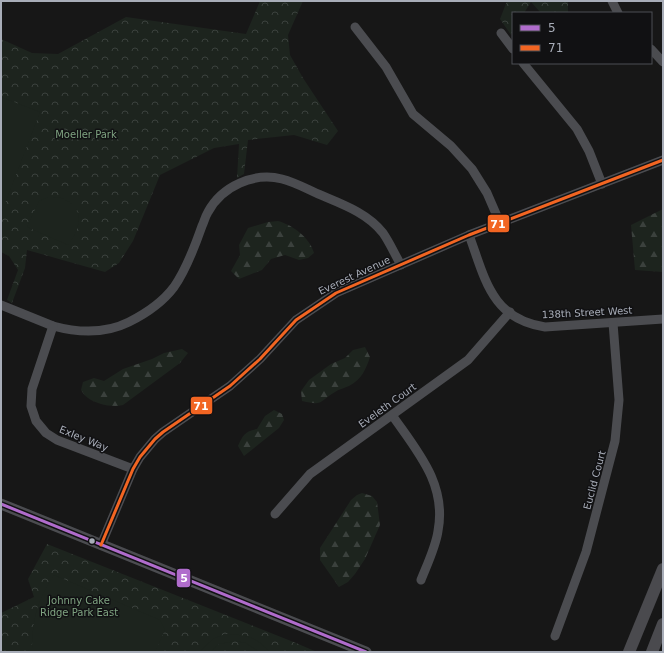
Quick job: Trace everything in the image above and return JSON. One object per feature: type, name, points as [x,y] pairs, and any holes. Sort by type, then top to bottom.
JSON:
[{"type":"main road","points":[[629,652],[663,568]]},
{"type":"main road","points":[[652,652],[663,624]]},
{"type":"street","points":[[612,1],[618,12]]},
{"type":"street","points":[[355,27],[386,67],[413,114],[451,146],[472,169],[487,193],[500,223]]},
{"type":"street","points":[[501,33],[512,48]]},
{"type":"street","points":[[652,50],[663,62]]},
{"type":"street","points":[[524,64],[577,129],[589,151],[602,184]]},
{"type":"street","name":"Everest Avenue","points":[[101,545],[133,469],[155,439],[240,378],[296,320],[322,301],[336,293],[469,235],[663,160]]},
{"type":"street","points":[[1,305],[53,326],[87,331],[109,330],[141,316],[165,297],[178,279],[207,213],[216,201],[238,184],[253,178],[274,178],[291,182],[362,215],[382,233],[400,265]]},
{"type":"street","name":"138th Street West","points":[[469,235],[495,299],[526,323],[545,327],[663,319]]},
{"type":"street","name":"Eveleth Court","points":[[275,514],[310,474],[468,360],[510,312]]},
{"type":"street","name":"Euclid Court","points":[[555,636],[586,552],[616,441],[619,400],[613,323]]},
{"type":"street","name":"Exley Way","points":[[53,326],[32,389],[31,406],[36,421],[46,433],[57,440],[133,469]]},
{"type":"street","points":[[392,415],[427,465],[439,496],[440,512],[438,531],[422,580]]},
{"type":"street","points":[[1,504],[366,652]]},
{"type":"green space","name":"Moeller Park","points":[[260,1],[303,1],[288,35],[290,55],[303,78],[338,131],[327,145],[294,135],[248,140],[244,174],[237,178],[239,144],[214,148],[160,175],[133,241],[119,263],[105,272],[27,250],[25,268],[12,303],[7,300],[18,270],[9,256],[1,252],[1,39],[32,53],[58,54],[126,17],[246,34]]},
{"type":"green space","points":[[507,1],[568,1],[568,12],[540,12],[531,2],[525,12],[512,12],[511,35],[500,19]]},
{"type":"green space","points":[[1,97],[40,112],[1,214]]},
{"type":"green space","points":[[48,197],[58,197],[64,199],[76,208],[79,220],[78,226],[68,245],[27,227],[39,201]]},
{"type":"green space","points":[[663,209],[663,272],[635,270],[631,225]]},
{"type":"green space","points":[[278,221],[295,229],[305,237],[314,253],[308,258],[299,260],[285,255],[271,259],[262,270],[239,279],[231,271],[240,255],[239,245],[248,228],[268,222]]},
{"type":"green space","points":[[365,347],[370,357],[365,370],[357,380],[318,403],[302,401],[301,391],[309,380],[331,364],[345,358],[353,350]]},
{"type":"green space","points":[[182,349],[188,353],[180,363],[123,405],[110,406],[95,402],[87,397],[81,390],[83,382],[94,378],[104,381],[123,369],[152,359],[164,353]]},
{"type":"green space","points":[[274,410],[282,414],[284,420],[279,428],[244,456],[238,446],[243,436],[247,432],[257,429],[265,416]]},
{"type":"green space","points":[[362,493],[372,496],[377,502],[380,525],[365,559],[348,582],[339,587],[320,560],[320,548],[351,500]]},
{"type":"green space","name":"Johnny Cake Ridge Park East","points":[[47,544],[317,652],[1,652],[1,613],[34,597],[28,579]]},
{"type":"green space","points":[[54,575],[160,620],[165,630],[155,652],[32,652],[36,612],[43,594]]},
{"type":"green space","points":[[225,634],[250,637],[260,643],[269,652],[259,652],[246,643],[235,641],[219,644],[210,652],[199,652],[213,639]]},
{"type":"transit line","name":"71","points":[[101,545],[133,469],[140,457],[155,439],[230,386],[260,359],[296,320],[336,293],[469,235],[663,160]]},
{"type":"transit line","name":"5","points":[[1,504],[366,652]]}]
